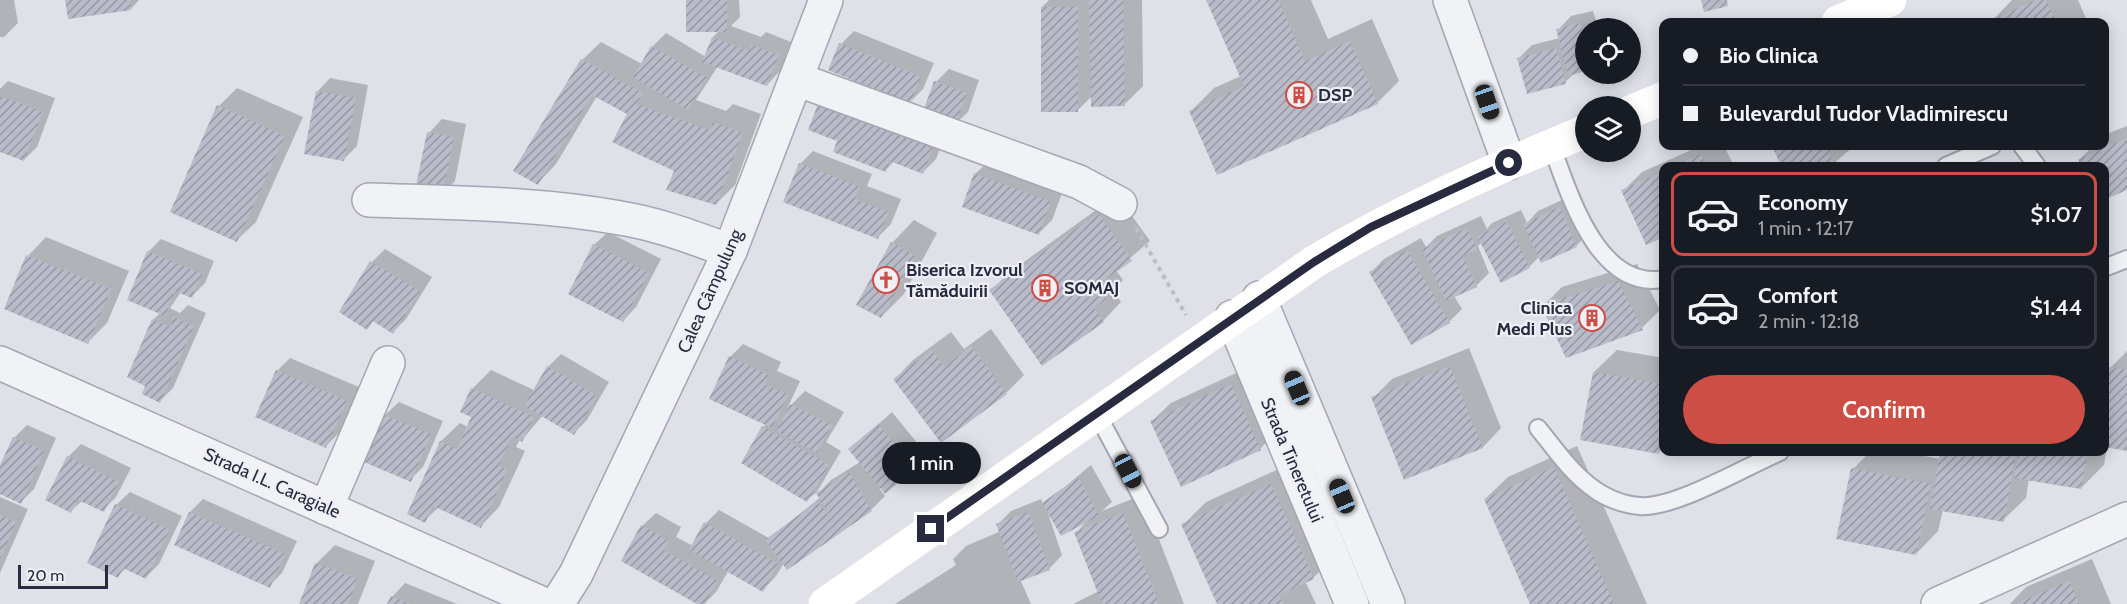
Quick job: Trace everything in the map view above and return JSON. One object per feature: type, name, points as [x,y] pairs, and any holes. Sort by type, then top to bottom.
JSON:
[{"type":"main road","points":[[1847,18],[1890,0]]},
{"type":"main road","points":[[1641,107],[1659,100]]},
{"type":"main road","points":[[825,604],[1259,298],[1371,227],[1509,163],[1575,135]]},
{"type":"street","name":"Calea Câmpulung","points":[[557,604],[577,589],[730,250],[826,0]]},
{"type":"street","points":[[1450,0],[1509,163]]},
{"type":"street","points":[[796,79],[1079,182],[1120,204]]},
{"type":"street","points":[[369,200],[549,208],[620,218],[657,226],[730,250]]},
{"type":"street","name":"Strada Tineretului","points":[[1259,298],[1388,604]]},
{"type":"street","name":"Strada Tineretului","points":[[1232,317],[1353,604]]},
{"type":"street","name":"Strada I.L. Caragiale","points":[[0,363],[543,604]]},
{"type":"street","points":[[326,508],[388,363]]},
{"type":"street","points":[[1938,604],[2127,519]]},
{"type":"lane","points":[[1551,145],[1578,214],[1595,245],[1620,269],[1636,279],[1659,280]]},
{"type":"lane","points":[[1955,162],[1983,150]]},
{"type":"lane","points":[[2109,266],[2127,259]]},
{"type":"lane","points":[[1096,412],[1159,529]]},
{"type":"lane","points":[[1538,428],[1568,465],[1593,488],[1614,500],[1640,506],[1657,505],[1679,498],[1771,456]]},
{"type":"path","points":[[1120,204],[1201,339]]},
{"type":"building","points":[[65,0],[130,0],[131,10],[68,19]]},
{"type":"building","points":[[686,0],[727,0],[727,32],[686,32]]},
{"type":"building","points":[[1089,0],[1123,0],[1125,106],[1091,107]]},
{"type":"building","name":"DSP","points":[[1206,0],[1278,0],[1305,61],[1350,41],[1378,104],[1217,175],[1189,111],[1244,86]]},
{"type":"building","points":[[1701,0],[1727,0],[1728,6],[1704,12]]},
{"type":"building","points":[[2036,0],[2046,0],[2054,18],[1995,18]]},
{"type":"building","points":[[1041,7],[1078,7],[1078,112],[1041,112]]},
{"type":"building","points":[[1575,24],[1575,74],[1568,76],[1556,29]]},
{"type":"building","points":[[712,37],[749,51],[751,45],[779,55],[767,86],[702,62]]},
{"type":"building","points":[[839,43],[921,77],[910,104],[828,70]]},
{"type":"building","points":[[651,46],[707,78],[688,110],[633,77]]},
{"type":"building","points":[[1556,48],[1566,84],[1527,94],[1517,58]]},
{"type":"building","points":[[581,59],[643,93],[636,104],[710,130],[713,122],[743,133],[716,205],[666,190],[674,171],[612,142],[627,114],[592,95],[538,185],[513,171]]},
{"type":"building","points":[[934,81],[967,93],[955,127],[922,114]]},
{"type":"building","points":[[316,91],[356,98],[344,161],[304,154]]},
{"type":"building","points":[[0,96],[43,112],[24,161],[0,152]]},
{"type":"building","points":[[818,104],[933,148],[923,174],[890,161],[886,172],[833,152],[837,141],[808,130]]},
{"type":"building","points":[[217,105],[285,136],[237,242],[170,212]]},
{"type":"building","points":[[427,132],[454,137],[442,196],[415,191]]},
{"type":"building","points":[[2127,138],[2127,190],[2109,198],[2109,162],[2079,162],[2078,159],[2099,150],[2109,150],[2109,146]]},
{"type":"building","points":[[1774,150],[1833,150],[1829,152],[1833,162],[1779,162]]},
{"type":"building","points":[[1701,154],[1705,162],[1683,162]]},
{"type":"building","points":[[799,163],[860,187],[855,199],[889,212],[878,239],[783,202]]},
{"type":"building","points":[[974,173],[1051,202],[1039,235],[962,207]]},
{"type":"building","points":[[1659,173],[1659,239],[1646,245],[1621,190]]},
{"type":"building","points":[[1560,207],[1577,247],[1541,263],[1523,224]]},
{"type":"building","name":"SOMAJ","points":[[1098,213],[1132,261],[1096,286],[1106,299],[1094,308],[1104,322],[1042,366],[989,290]]},
{"type":"building","points":[[1507,222],[1530,268],[1501,283],[1477,236]]},
{"type":"building","points":[[1467,228],[1477,249],[1463,256],[1477,287],[1446,301],[1422,249]]},
{"type":"building","name":"Biserica Izvorul Tămăduirii","points":[[891,242],[916,256],[881,318],[856,305]]},
{"type":"building","points":[[593,244],[649,273],[623,322],[568,294]]},
{"type":"building","points":[[1407,250],[1450,323],[1411,345],[1369,272]]},
{"type":"building","points":[[147,251],[202,274],[192,298],[175,291],[165,316],[127,300]]},
{"type":"building","points":[[26,255],[111,289],[88,344],[4,309]]},
{"type":"building","points":[[370,261],[420,291],[393,334],[373,321],[367,330],[339,312]]},
{"type":"building","name":"Clinica Medi Plus","points":[[1618,281],[1643,330],[1566,358],[1541,305]]},
{"type":"building","points":[[174,317],[194,326],[160,403],[142,394],[145,386],[127,377],[152,319],[170,327]]},
{"type":"building","points":[[971,346],[1007,394],[941,443],[893,379],[932,350],[944,367]]},
{"type":"building","points":[[729,356],[769,375],[765,384],[788,395],[772,428],[709,399]]},
{"type":"building","points":[[547,366],[597,396],[574,435],[524,406]]},
{"type":"building","points":[[1450,366],[1483,448],[1404,480],[1371,397]]},
{"type":"building","points":[[2109,367],[2127,370],[2127,451],[2109,448]]},
{"type":"building","points":[[276,370],[347,401],[326,448],[255,417]]},
{"type":"building","points":[[1593,372],[1659,383],[1659,454],[1580,440]]},
{"type":"building","points":[[1231,384],[1261,450],[1181,487],[1150,421]]},
{"type":"building","points":[[471,388],[534,417],[522,442],[512,437],[499,466],[507,470],[481,528],[433,506],[425,523],[407,514],[440,441],[457,449],[471,417],[460,412]]},
{"type":"building","points":[[790,404],[832,425],[817,453],[776,431]]},
{"type":"building","points":[[384,415],[431,434],[411,482],[364,462]]},
{"type":"building","points":[[878,424],[915,469],[885,494],[848,449]]},
{"type":"building","points":[[762,426],[829,465],[807,502],[741,463]]},
{"type":"building","points":[[13,437],[44,451],[21,504],[0,494],[0,465]]},
{"type":"building","points":[[67,456],[119,482],[104,512],[78,500],[71,513],[45,500]]},
{"type":"building","points":[[1939,456],[2015,456],[2004,522],[1930,509]]},
{"type":"building","points":[[2018,456],[2087,456],[2081,489],[2014,478]]},
{"type":"building","points":[[1554,467],[1614,604],[1530,604],[1484,499]]},
{"type":"building","points":[[1851,468],[1931,484],[1916,555],[1836,539]]},
{"type":"building","points":[[849,472],[872,511],[787,570],[765,540],[818,501],[837,527],[816,493]]},
{"type":"building","points":[[1078,477],[1099,516],[1061,536],[1042,503]]},
{"type":"building","points":[[1271,484],[1314,579],[1279,595],[1283,604],[1217,604],[1181,524]]},
{"type":"building","points":[[115,504],[170,530],[146,579],[123,568],[118,578],[87,563]]},
{"type":"building","points":[[189,512],[285,554],[270,588],[174,545]]},
{"type":"building","points":[[1028,512],[1050,570],[1018,582],[996,524]]},
{"type":"building","points":[[1123,513],[1159,604],[1102,604],[1074,532]]},
{"type":"building","points":[[0,515],[16,522],[0,559]]},
{"type":"building","points":[[704,522],[778,564],[763,592],[689,550]]},
{"type":"building","points":[[641,525],[669,541],[664,550],[718,581],[705,604],[697,604],[621,561]]},
{"type":"building","points":[[315,563],[358,579],[348,604],[299,604]]},
{"type":"building","points":[[2069,581],[2079,604],[2015,604]]},
{"type":"building","points":[[391,596],[411,604],[387,604]]},
{"type":"place","name":"DSP","points":[[1299,95]]},
{"type":"place","name":"Biserica Izvorul Tămăduirii","points":[[886,280]]},
{"type":"place","name":"SOMAJ","points":[[1045,288]]},
{"type":"place","name":"Clinica Medi Plus","points":[[1592,318]]},
{"type":"route","points":[[931,529],[1314,262],[1371,227],[1509,163]]}]
